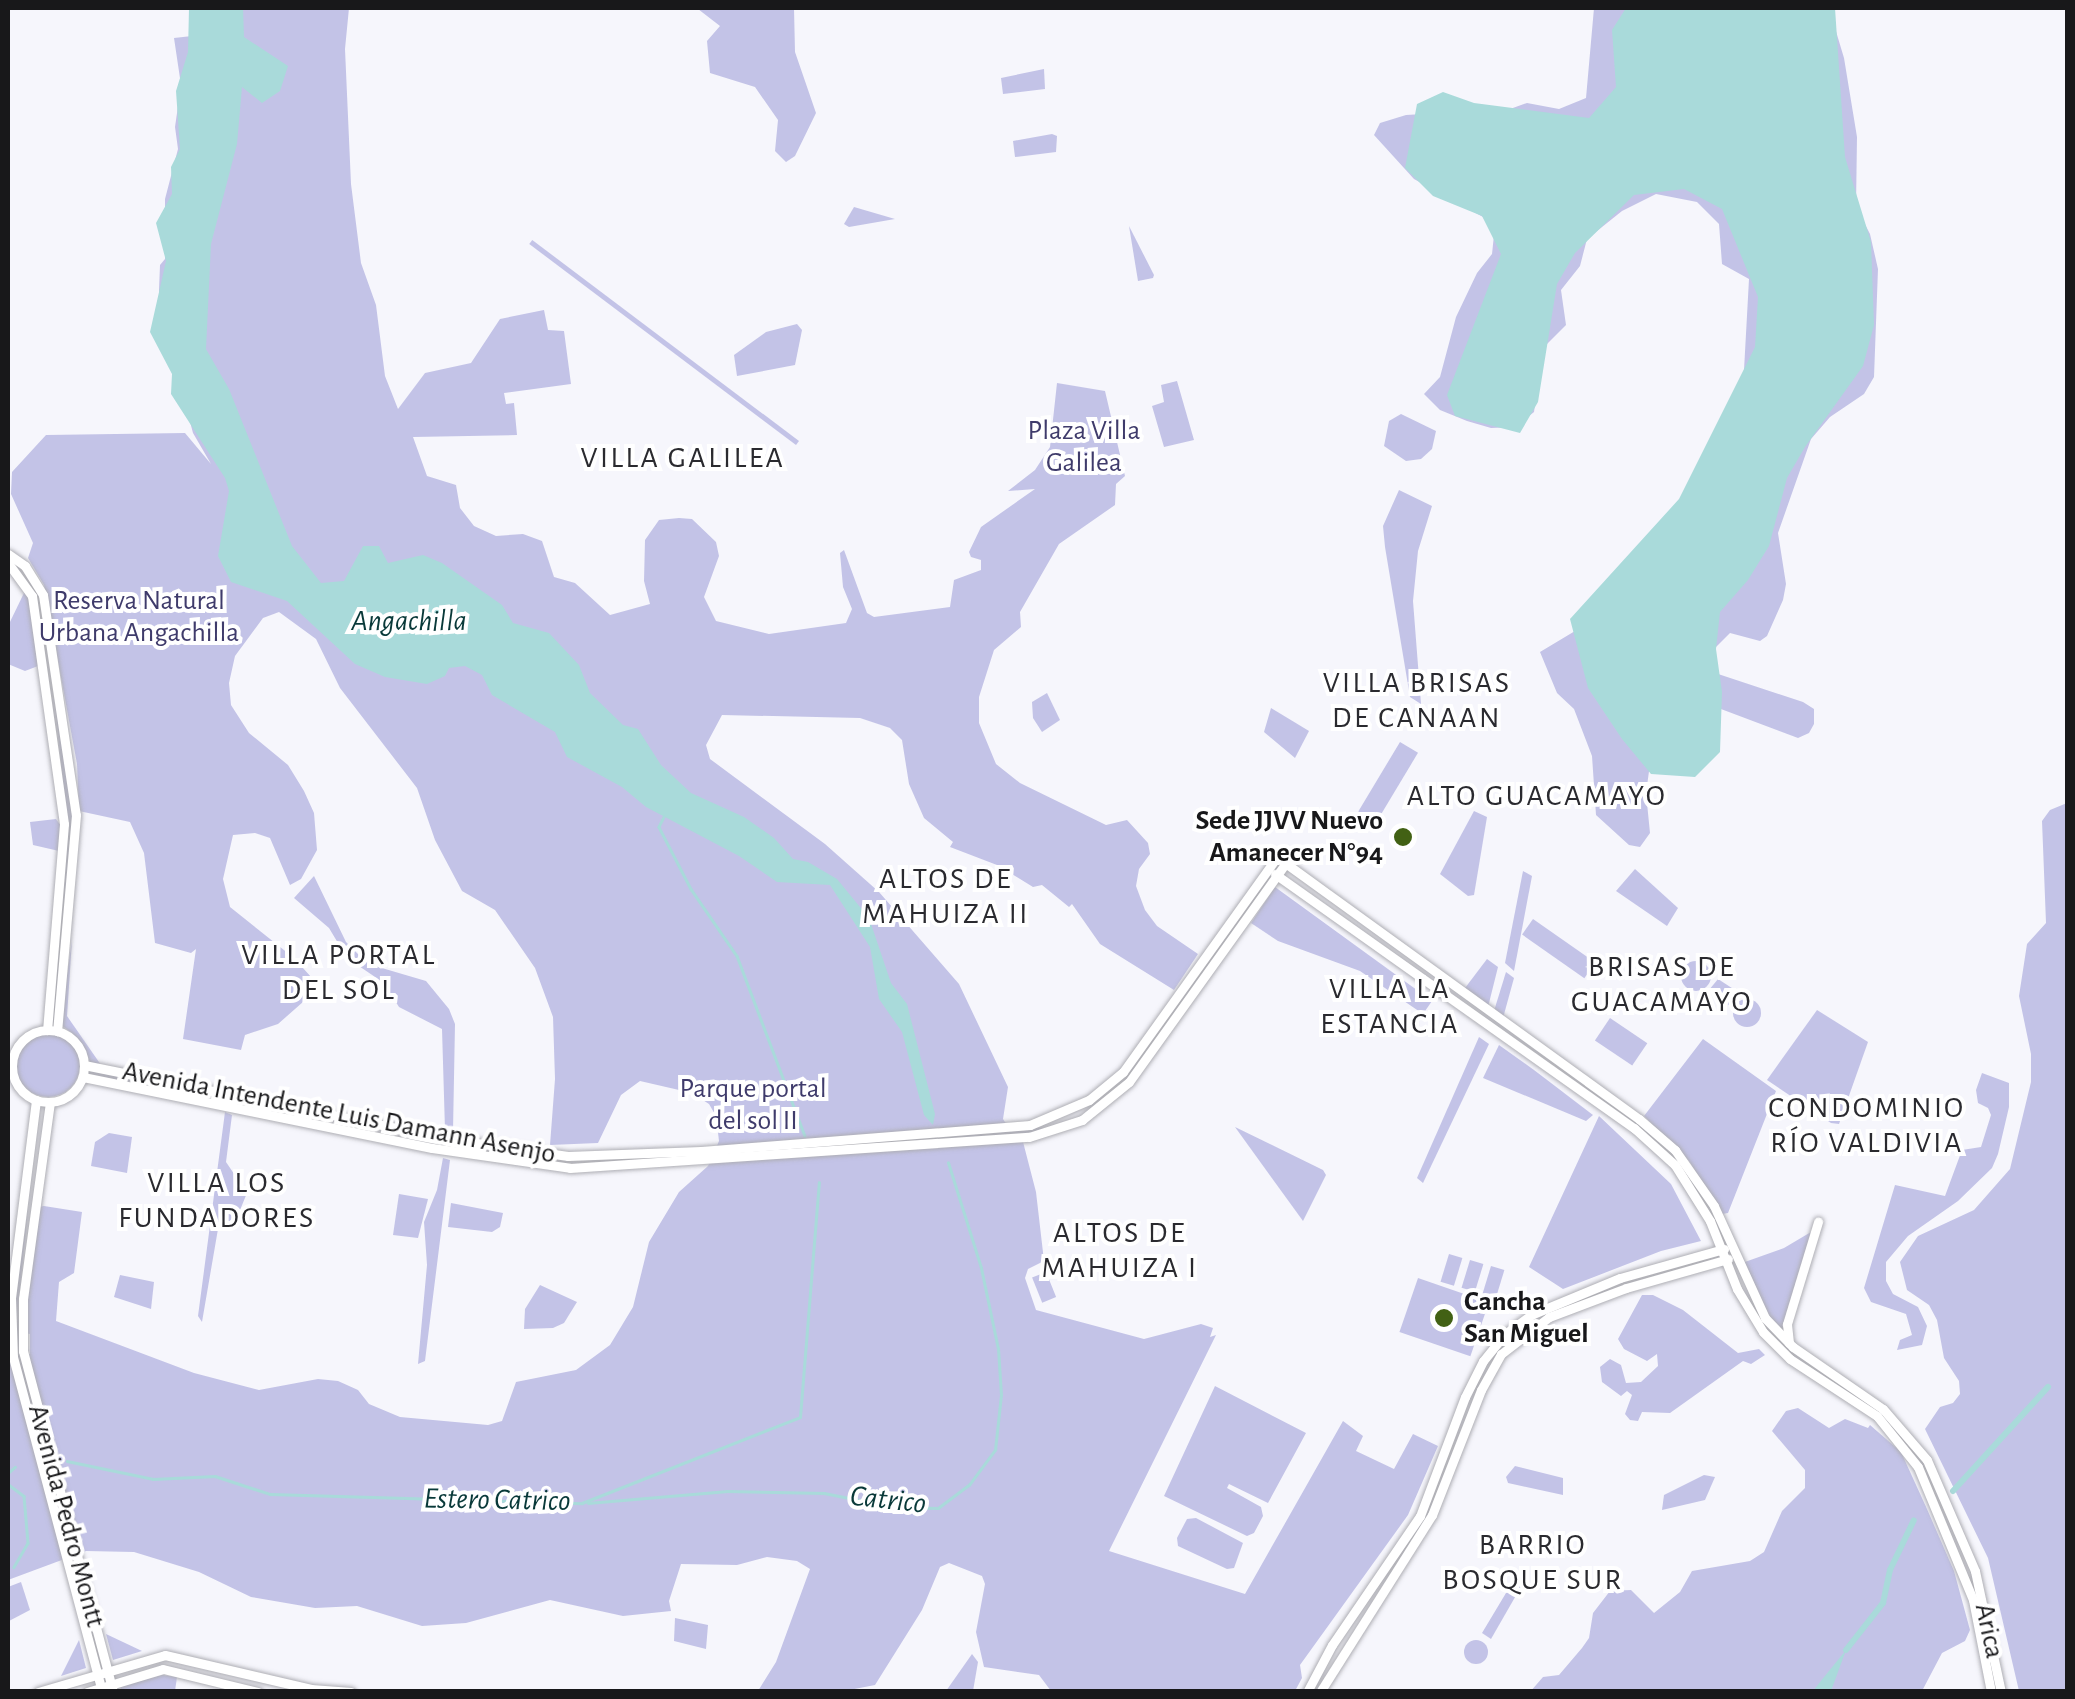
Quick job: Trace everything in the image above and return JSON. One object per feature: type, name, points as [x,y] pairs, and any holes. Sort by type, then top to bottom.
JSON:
[{"type":"main road","points":[[8,554],[24,566],[42,594],[76,815],[52,1030]]},
{"type":"main road","points":[[8,563],[32,596],[64,824],[52,1030]]},
{"type":"main road","points":[[1969,1572],[1928,1487],[1896,1436],[1876,1416],[1782,1352],[1749,1310],[1728,1254],[1699,1182],[1666,1141],[1281,860],[1273,872],[1656,1145],[1690,1187],[1728,1254],[1766,1318],[1789,1344],[1898,1424],[1937,1480],[1969,1572]]},
{"type":"main road","name":"Avenida Intendente Luis Damann Asenjo","points":[[84,1065],[541,1153],[591,1156],[714,1150],[1019,1126],[1075,1108],[1123,1072],[1273,872]]},
{"type":"main road","name":"Avenida Intendente Luis Damann Asenjo","points":[[82,1077],[510,1162],[570,1168],[1019,1138],[1082,1120],[1129,1082],[1273,872]]},
{"type":"main road","points":[[52,1030],[73,1040],[84,1065],[82,1077],[70,1095],[50,1102],[36,1100],[20,1088],[12,1063],[22,1040],[52,1030]]},
{"type":"main road","name":"Avenida Pedro Montt","points":[[36,1100],[12,1298],[13,1357],[107,1689]]},
{"type":"main road","name":"Avenida Pedro Montt","points":[[50,1102],[23,1299],[22,1339],[102,1672]]},
{"type":"main road","points":[[1789,1344],[1787,1324],[1818,1222]]},
{"type":"main road","points":[[1308,1692],[1332,1646],[1434,1498],[1465,1397],[1490,1351],[1523,1320],[1556,1304],[1644,1269],[1728,1254]]},
{"type":"main road","points":[[1320,1692],[1434,1498],[1500,1354],[1549,1317],[1728,1254]]},
{"type":"main road","points":[[1478,1396],[1473,1390],[1490,1351]]},
{"type":"main road","name":"Arica","points":[[1969,1572],[1991,1692]]},
{"type":"main road","name":"Arica","points":[[1969,1572],[2002,1692]]},
{"type":"main road","points":[[38,1692],[165,1655],[311,1689],[351,1692]]},
{"type":"main road","points":[[87,1692],[163,1669],[258,1692]]},
{"type":"green space","points":[[195,8],[349,8],[345,49],[351,184],[361,263],[376,305],[385,376],[398,409],[425,373],[471,363],[500,319],[544,310],[548,330],[564,331],[571,384],[504,393],[506,404],[514,403],[517,435],[413,437],[427,476],[456,485],[460,508],[474,526],[496,536],[523,534],[542,541],[554,577],[575,583],[610,615],[650,604],[644,581],[645,540],[659,520],[679,518],[692,519],[716,542],[719,556],[704,597],[716,621],[769,634],[846,623],[852,609],[843,587],[840,553],[844,550],[867,613],[874,617],[950,607],[954,580],[981,570],[981,560],[971,557],[969,552],[981,527],[1035,489],[1008,491],[1035,470],[1050,447],[1057,383],[1105,391],[1125,476],[1116,484],[1115,505],[1059,544],[1020,612],[1021,627],[994,650],[979,697],[979,723],[996,764],[1020,783],[1106,825],[1127,820],[1148,843],[1150,854],[1139,869],[1136,886],[1145,910],[1157,926],[1198,954],[1174,990],[1100,944],[1072,904],[1069,907],[1042,885],[1033,887],[997,865],[950,847],[953,842],[924,818],[909,784],[902,740],[890,728],[860,718],[722,715],[706,745],[710,759],[825,844],[879,892],[959,984],[1008,1087],[1003,1119],[1008,1127],[1044,1128],[1071,1121],[1022,1138],[1036,1192],[1044,1261],[1028,1269],[1025,1278],[1036,1310],[1144,1339],[1201,1324],[1213,1328],[1210,1337],[1216,1335],[1109,1551],[1245,1594],[1343,1421],[1363,1436],[1356,1451],[1394,1469],[1413,1434],[1438,1446],[1408,1515],[1300,1665],[1302,1678],[1295,1691],[1051,1691],[1039,1675],[984,1667],[976,1632],[985,1584],[982,1576],[949,1563],[940,1567],[922,1610],[875,1685],[839,1692],[758,1691],[776,1662],[810,1569],[797,1561],[767,1557],[737,1565],[681,1564],[669,1601],[671,1611],[623,1616],[550,1600],[466,1623],[422,1626],[357,1606],[315,1608],[251,1597],[199,1572],[134,1552],[86,1551],[8,1580],[8,1359],[16,1357],[13,1312],[28,1211],[17,1315],[20,1356],[30,1354],[30,1334],[25,1333],[29,1271],[39,1207],[44,1206],[82,1212],[74,1273],[59,1282],[56,1321],[194,1373],[259,1390],[318,1379],[338,1381],[358,1390],[369,1404],[400,1417],[488,1425],[502,1421],[516,1382],[576,1370],[610,1345],[633,1307],[649,1242],[679,1192],[708,1166],[719,1141],[716,1116],[709,1104],[692,1093],[640,1081],[621,1095],[598,1143],[550,1145],[555,1079],[553,1017],[535,968],[495,910],[462,891],[435,840],[417,788],[340,688],[316,639],[279,612],[263,618],[235,656],[229,683],[231,705],[249,733],[288,765],[304,791],[314,813],[317,850],[301,879],[290,885],[270,838],[255,833],[233,835],[223,879],[230,907],[294,958],[320,987],[278,1024],[245,1035],[241,1050],[183,1039],[196,949],[191,953],[155,943],[144,853],[130,822],[79,811],[77,764],[44,585],[28,558],[33,543],[11,494],[12,472],[46,435],[185,433],[211,464],[193,433],[160,309],[159,290],[160,265],[165,259],[165,199],[178,149],[175,127],[181,85],[174,38],[192,36]]},
{"type":"green space","points":[[794,8],[795,52],[816,113],[795,156],[786,162],[775,151],[778,120],[755,87],[710,73],[707,41],[720,26],[698,9]]},
{"type":"green space","points":[[1594,8],[1829,8],[1844,58],[1857,137],[1856,207],[1870,234],[1878,269],[1874,377],[1864,394],[1830,417],[1811,439],[1778,533],[1786,584],[1783,600],[1767,636],[1760,641],[1730,633],[1711,652],[1703,669],[1803,702],[1814,709],[1814,724],[1809,733],[1798,738],[1705,703],[1651,757],[1646,793],[1650,833],[1640,847],[1629,845],[1596,815],[1592,756],[1574,709],[1557,693],[1540,652],[1580,628],[1709,510],[1735,424],[1744,370],[1749,279],[1722,264],[1719,224],[1697,202],[1656,194],[1622,211],[1587,239],[1580,266],[1561,290],[1566,325],[1543,348],[1534,412],[1515,427],[1491,428],[1467,421],[1440,410],[1424,394],[1440,377],[1456,317],[1477,273],[1492,254],[1494,235],[1483,217],[1414,179],[1374,135],[1380,123],[1406,115],[1510,109],[1527,103],[1559,109],[1586,98]]},
{"type":"green space","points":[[1044,69],[1045,89],[1003,94],[1001,78]]},
{"type":"green space","points":[[1057,136],[1056,152],[1015,157],[1013,141]]},
{"type":"green space","points":[[854,207],[895,219],[849,227],[844,224]]},
{"type":"green space","points":[[1129,226],[1154,275],[1153,278],[1138,281]]},
{"type":"green space","points":[[532,240],[799,441],[796,445],[529,244]]},
{"type":"green space","points":[[797,324],[802,330],[795,365],[737,376],[734,355],[766,332]]},
{"type":"green space","points":[[1177,381],[1194,440],[1164,447],[1152,406],[1164,402],[1161,385]]},
{"type":"green space","points":[[1401,414],[1436,431],[1432,449],[1421,459],[1406,461],[1384,446],[1389,421]]},
{"type":"green space","points":[[1399,490],[1432,506],[1418,551],[1413,601],[1421,704],[1410,697],[1385,547],[1383,526]]},
{"type":"green space","points":[[24,593],[28,593],[38,666],[25,671],[8,664],[8,626]]},
{"type":"green space","points":[[53,683],[74,817],[63,919],[67,822]]},
{"type":"green space","points":[[1047,693],[1060,720],[1042,732],[1033,718],[1032,702]]},
{"type":"green space","points":[[1271,708],[1309,731],[1295,758],[1264,732]]},
{"type":"green space","points":[[1400,742],[1418,753],[1376,822],[1358,811]]},
{"type":"green space","points":[[2067,803],[2067,1691],[2019,1691],[1988,1558],[1925,1429],[1940,1407],[1953,1403],[1960,1394],[1959,1381],[1944,1358],[1937,1320],[1929,1305],[1907,1290],[1900,1262],[1918,1236],[1974,1210],[2010,1169],[2031,1082],[2031,1054],[2019,996],[2027,944],[2046,923],[2042,821],[2050,810]]},
{"type":"green space","points":[[1474,811],[1487,817],[1474,895],[1468,896],[1440,874]]},
{"type":"green space","points":[[56,819],[61,826],[59,851],[33,845],[30,822]]},
{"type":"green space","points":[[1635,869],[1678,908],[1667,926],[1616,891]]},
{"type":"green space","points":[[1523,871],[1532,876],[1514,971],[1505,963]]},
{"type":"green space","points":[[314,876],[346,942],[360,956],[375,966],[426,981],[449,1009],[455,1024],[453,1131],[445,1130],[442,1029],[399,1007],[384,983],[347,958],[329,928],[294,898]]},
{"type":"green space","points":[[1275,887],[1432,1001],[1423,1014],[1360,971],[1278,941],[1251,923]]},
{"type":"green space","points":[[1533,919],[1595,963],[1584,978],[1522,935]]},
{"type":"green space","points":[[72,940],[67,1016],[101,1065],[91,1063],[73,1034],[60,1024]]},
{"type":"green space","points":[[1487,959],[1498,967],[1487,1011],[1462,992]]},
{"type":"green space","points":[[1696,961],[1710,970],[1711,976],[1702,990],[1696,991],[1682,982],[1681,976],[1690,962]]},
{"type":"green space","points":[[1506,972],[1514,978],[1503,1018],[1494,1011]]},
{"type":"green space","points":[[1718,979],[1738,992],[1730,1006],[1709,990]]},
{"type":"green space","points":[[1747,999],[1757,1003],[1761,1013],[1757,1023],[1747,1027],[1737,1023],[1733,1013],[1737,1003]]},
{"type":"green space","points":[[1817,1010],[1868,1042],[1839,1124],[1831,1123],[1767,1080]]},
{"type":"green space","points":[[1610,1018],[1647,1043],[1632,1066],[1595,1040]]},
{"type":"green space","points":[[48,1033],[71,1042],[80,1065],[71,1088],[48,1097],[25,1088],[16,1065],[25,1042]]},
{"type":"green space","points":[[1479,1037],[1489,1044],[1423,1183],[1417,1178]]},
{"type":"green space","points":[[1703,1039],[1776,1091],[1728,1213],[1722,1214],[1689,1161],[1644,1116]]},
{"type":"green space","points":[[1499,1045],[1593,1115],[1586,1121],[1483,1078]]},
{"type":"green space","points":[[87,1068],[218,1096],[218,1100],[88,1075]]},
{"type":"green space","points":[[1982,1073],[2009,1083],[2009,1107],[1998,1154],[1992,1168],[1958,1201],[1908,1236],[1886,1262],[1886,1281],[1893,1294],[1918,1307],[1927,1326],[1922,1345],[1897,1350],[1900,1340],[1912,1335],[1906,1314],[1871,1302],[1864,1288],[1895,1185],[1945,1196],[1962,1150],[1981,1147],[1991,1115],[1988,1108],[1978,1103],[1976,1090]]},
{"type":"green space","points":[[242,1100],[364,1125],[365,1127],[242,1104]]},
{"type":"green space","points":[[225,1112],[232,1115],[226,1162],[247,1193],[238,1215],[218,1229],[202,1322],[198,1316]]},
{"type":"green space","points":[[1599,1116],[1671,1184],[1701,1241],[1661,1251],[1563,1289],[1529,1267]]},
{"type":"green space","points":[[1235,1127],[1323,1170],[1326,1175],[1303,1221]]},
{"type":"green space","points":[[109,1133],[132,1137],[127,1173],[91,1166],[95,1142]]},
{"type":"green space","points":[[443,1158],[450,1160],[425,1361],[418,1364],[427,1265],[424,1222],[437,1190]]},
{"type":"green space","points":[[399,1194],[428,1199],[418,1238],[393,1235]]},
{"type":"green space","points":[[451,1203],[503,1213],[500,1227],[492,1232],[448,1227]]},
{"type":"green space","points":[[1811,1232],[1784,1334],[1767,1314],[1742,1263],[1784,1248]]},
{"type":"green space","points":[[1449,1254],[1462,1258],[1454,1286],[1441,1282]]},
{"type":"green space","points":[[1470,1260],[1483,1264],[1475,1292],[1462,1288]]},
{"type":"green space","points":[[1491,1266],[1504,1270],[1496,1299],[1482,1295]]},
{"type":"green space","points":[[1046,1272],[1056,1297],[1042,1303],[1032,1278]]},
{"type":"green space","points":[[120,1275],[154,1282],[151,1309],[114,1297]]},
{"type":"green space","name":"Cancha San Miguel","points":[[1418,1278],[1489,1302],[1470,1356],[1399,1332]]},
{"type":"green space","points":[[540,1285],[577,1302],[564,1323],[553,1328],[524,1329],[525,1309]]},
{"type":"green space","points":[[1642,1295],[1653,1295],[1683,1310],[1738,1353],[1759,1349],[1765,1355],[1751,1364],[1743,1361],[1670,1413],[1642,1412],[1638,1421],[1630,1420],[1625,1414],[1632,1395],[1627,1391],[1621,1396],[1602,1382],[1600,1367],[1610,1359],[1621,1365],[1626,1383],[1641,1382],[1658,1366],[1657,1354],[1647,1361],[1624,1349],[1618,1339]]},
{"type":"green space","points":[[1215,1386],[1306,1433],[1268,1503],[1229,1484],[1227,1488],[1261,1507],[1263,1516],[1254,1533],[1247,1536],[1164,1496]]},
{"type":"green space","points":[[1798,1408],[1829,1428],[1845,1419],[1868,1428],[1870,1425],[1901,1452],[1927,1509],[1954,1571],[1970,1630],[1965,1641],[1942,1653],[1922,1691],[1530,1692],[1543,1677],[1559,1675],[1582,1648],[1589,1638],[1593,1613],[1610,1591],[1631,1590],[1654,1613],[1680,1592],[1692,1571],[1750,1561],[1764,1552],[1782,1511],[1805,1488],[1805,1470],[1772,1431],[1786,1411]]},
{"type":"green space","points":[[1515,1466],[1563,1478],[1563,1495],[1508,1483],[1506,1477]]},
{"type":"green space","points":[[1704,1475],[1715,1477],[1705,1500],[1662,1510],[1664,1495]]},
{"type":"green space","points":[[1196,1518],[1243,1543],[1234,1568],[1227,1569],[1178,1546],[1177,1538],[1187,1519]]},
{"type":"green space","points":[[1515,1578],[1522,1585],[1491,1639],[1482,1633]]},
{"type":"green space","points":[[21,1582],[30,1610],[9,1621],[8,1587]]},
{"type":"green space","points":[[675,1618],[708,1625],[706,1649],[674,1641]]},
{"type":"green space","points":[[106,1634],[142,1651],[113,1660]]},
{"type":"green space","points":[[79,1640],[86,1668],[61,1676]]},
{"type":"green space","points":[[1476,1640],[1488,1652],[1476,1664],[1464,1652]]},
{"type":"green space","points":[[972,1654],[978,1662],[973,1691],[946,1691]]},
{"type":"green space","points":[[162,1675],[177,1677],[175,1691],[121,1691],[120,1686]]},
{"type":"water","name":"Angachilla","points":[[189,8],[243,8],[244,37],[288,66],[280,91],[262,103],[242,87],[237,144],[211,244],[206,349],[229,389],[292,546],[321,583],[344,581],[363,546],[379,546],[388,563],[423,555],[442,563],[502,605],[513,623],[549,633],[579,665],[590,693],[623,725],[638,729],[661,765],[691,793],[744,817],[774,838],[793,859],[808,862],[837,879],[869,918],[891,983],[907,1004],[935,1114],[933,1125],[924,1115],[902,1032],[879,999],[870,947],[830,885],[777,882],[739,856],[646,807],[622,787],[567,757],[555,732],[492,695],[482,675],[465,666],[449,668],[445,676],[427,684],[385,677],[355,664],[287,601],[231,582],[218,556],[229,491],[225,478],[171,394],[172,374],[150,332],[166,261],[156,223],[172,194],[171,167],[180,149],[176,91],[188,52]]},
{"type":"water","points":[[1626,8],[1835,8],[1845,157],[1871,242],[1874,325],[1863,366],[1805,447],[1787,478],[1769,546],[1748,580],[1720,612],[1716,649],[1722,692],[1720,752],[1695,777],[1651,774],[1622,739],[1588,688],[1570,619],[1679,499],[1755,347],[1758,297],[1722,209],[1684,189],[1634,195],[1575,253],[1557,284],[1538,402],[1520,433],[1455,416],[1447,395],[1501,254],[1482,216],[1433,196],[1405,168],[1417,104],[1443,92],[1474,103],[1589,118],[1616,87],[1612,30]]},
{"type":"water","points":[[1846,1650],[1831,1691],[1813,1691],[1820,1682]]},
{"type":"waterway","points":[[664,817],[659,827],[691,889],[737,956],[805,1136]]},
{"type":"waterway","name":"Catrico","points":[[588,1503],[727,1491],[824,1493],[894,1507],[938,1508],[969,1485],[995,1450],[1001,1395],[998,1349],[981,1268],[948,1163]]},
{"type":"waterway","name":"Estero Catrico","points":[[67,1461],[153,1479],[215,1476],[270,1494],[582,1503],[800,1417],[819,1183]]},
{"type":"waterway","points":[[1953,1491],[2048,1387]]},
{"type":"waterway","name":"Estero Catrico","points":[[8,1473],[15,1467]]},
{"type":"waterway","points":[[8,1484],[24,1496],[28,1543],[14,1567]]},
{"type":"waterway","points":[[1846,1650],[1883,1603],[1890,1570],[1914,1520]]},
{"type":"place","name":"Sede JJVV Nuevo Amanecer N°94","points":[[1403,837]]},
{"type":"place","name":"Cancha San Miguel","points":[[1444,1318]]},
{"type":"district","name":"VILLA GALILEA","points":[[683,458]]},
{"type":"district","name":"VILLA BRISAS DE CANAAN","points":[[1417,700]]},
{"type":"district","name":"ALTO GUACAMAYO","points":[[1537,796]]},
{"type":"district","name":"ALTOS DE MAHUIZA II","points":[[946,896]]},
{"type":"district","name":"VILLA PORTAL DEL SOL","points":[[339,972]]},
{"type":"district","name":"BRISAS DE GUACAMAYO","points":[[1662,984]]},
{"type":"district","name":"VILLA LA ESTANCIA","points":[[1390,1006]]},
{"type":"district","name":"CONDOMINIO RÍO VALDIVIA","points":[[1867,1125]]},
{"type":"district","name":"VILLA LOS FUNDADORES","points":[[217,1200]]},
{"type":"district","name":"ALTOS DE MAHUIZA I","points":[[1120,1250]]},
{"type":"district","name":"BARRIO BOSQUE SUR","points":[[1533,1562]]},
{"type":"park label","name":"Plaza Villa Galilea","points":[[1084,447]]},
{"type":"park label","name":"Reserva Natural Urbana Angachilla","points":[[139,617]]},
{"type":"park label","name":"Parque portal del sol II","points":[[753,1105]]}]
